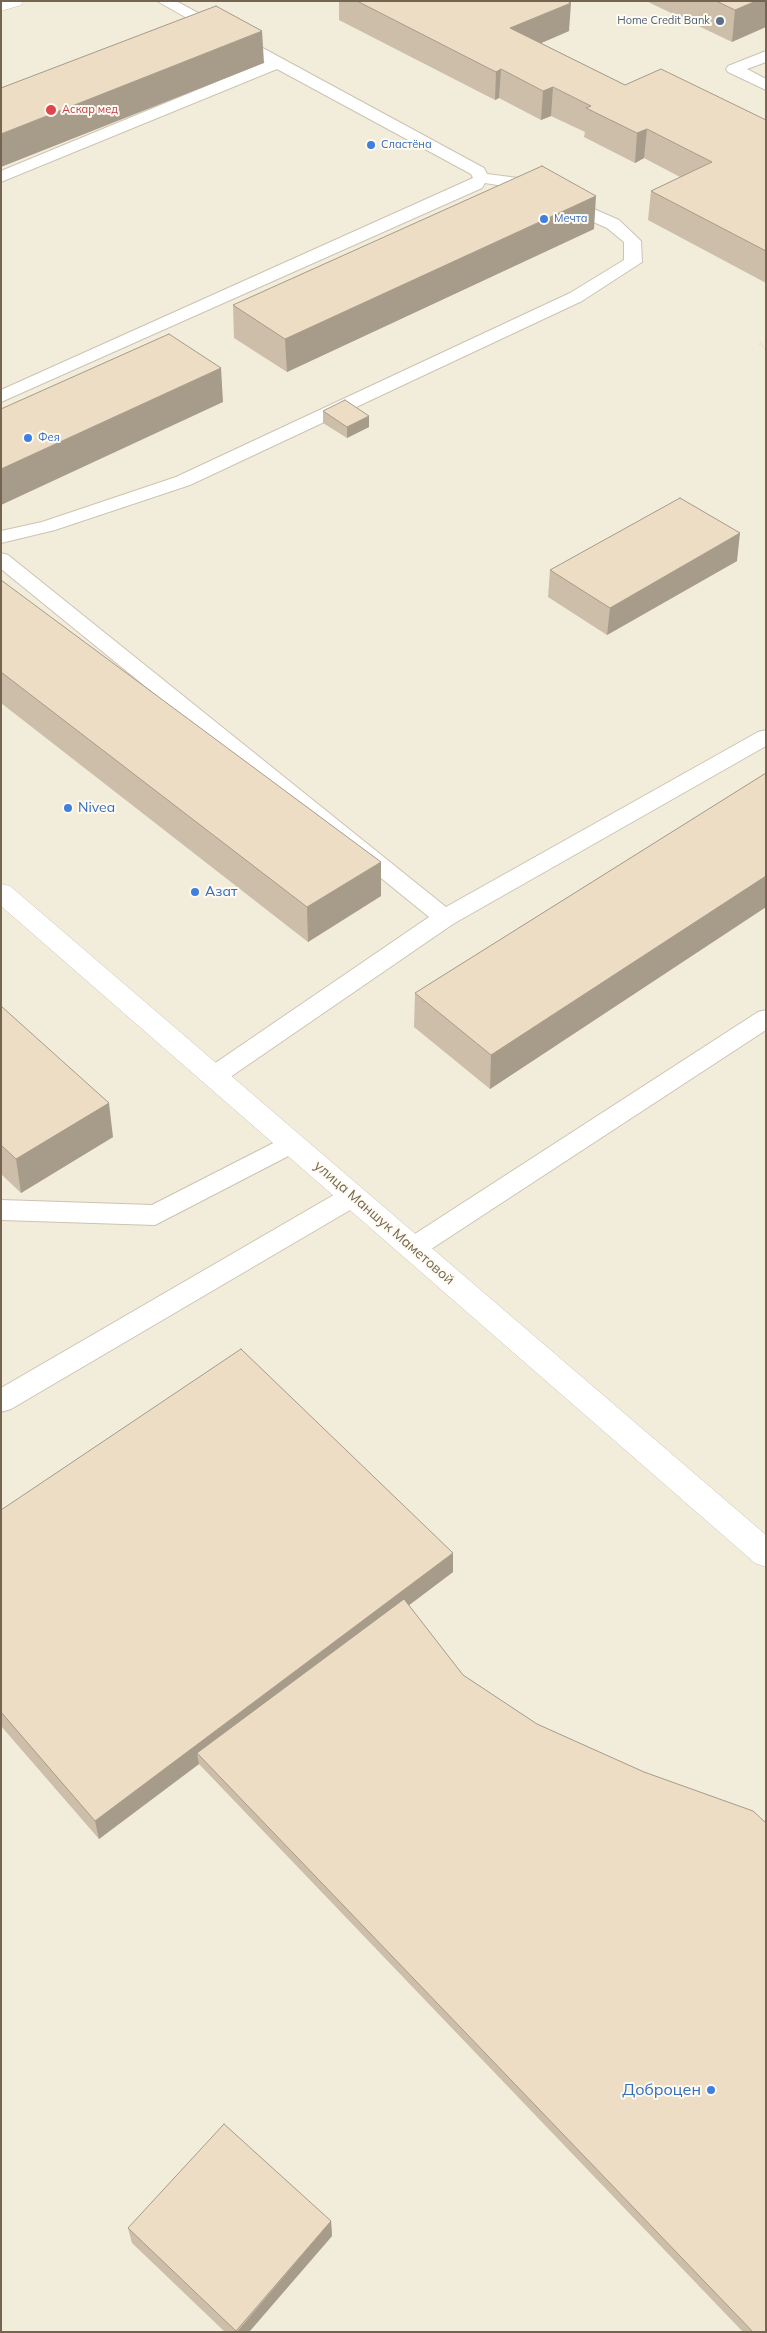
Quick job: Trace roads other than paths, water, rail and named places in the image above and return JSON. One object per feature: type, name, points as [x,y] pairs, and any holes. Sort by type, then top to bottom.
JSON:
[{"type":"street","points":[[1,6],[15,1]]},
{"type":"street","name":"улица Маншук Маметовой","points":[[1,892],[766,1554]]},
{"type":"lane","points":[[164,1],[478,171],[481,178]]},
{"type":"lane","points":[[766,56],[734,69],[766,85]]},
{"type":"lane","points":[[1,177],[277,63]]},
{"type":"lane","points":[[1,397],[476,184],[481,178]]},
{"type":"lane","points":[[1,537],[48,526],[183,481],[576,297],[633,262],[632,242],[613,224],[520,183],[481,178]]},
{"type":"lane","points":[[1,559],[445,918]]},
{"type":"lane","points":[[214,1076],[445,918],[766,737]]},
{"type":"lane","points":[[413,1248],[766,1018]]},
{"type":"lane","points":[[1,1210],[155,1215],[291,1143]]},
{"type":"lane","points":[[1,1401],[352,1196]]},
{"type":"place","name":"Home Credit Bank","points":[[720,21]]},
{"type":"place","name":"Аскар мед","points":[[51,110]]},
{"type":"place","name":"Сластёна","points":[[371,145]]},
{"type":"place","name":"Мечта","points":[[544,219]]},
{"type":"place","name":"Фея","points":[[28,438]]},
{"type":"place","name":"Nivea","points":[[68,808]]},
{"type":"place","name":"Азат","points":[[195,892]]},
{"type":"place","name":"Доброцен","points":[[711,2090]]}]
